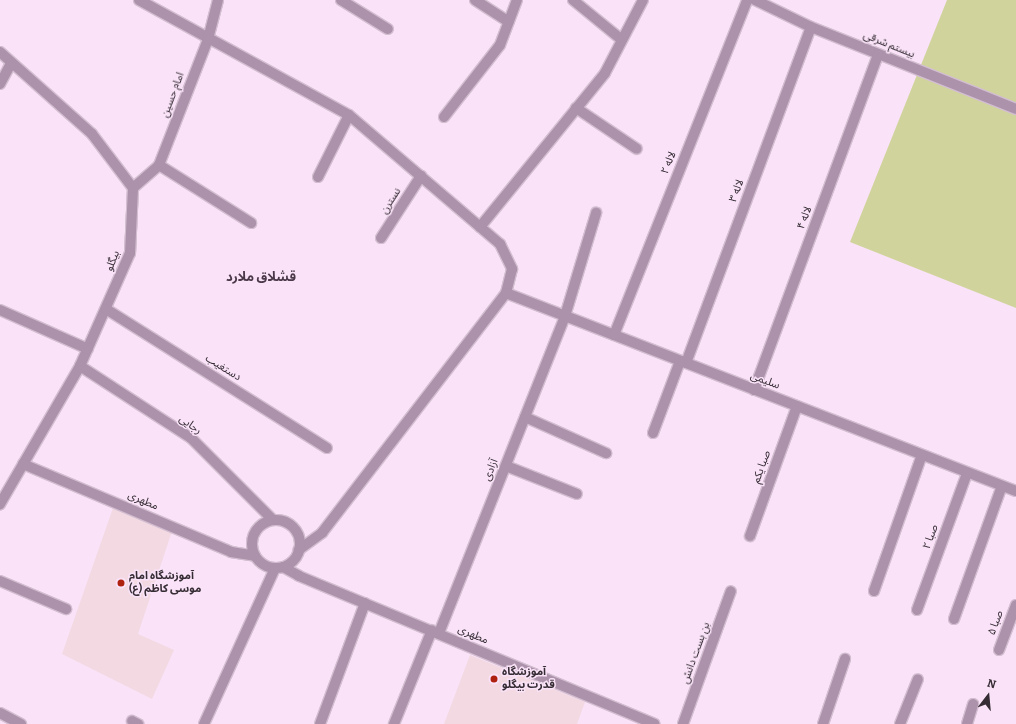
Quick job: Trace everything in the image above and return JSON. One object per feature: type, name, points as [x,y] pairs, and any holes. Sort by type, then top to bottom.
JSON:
[{"type":"street","points":[[139,0],[349,115],[500,244],[512,269],[506,293],[322,533],[299,550],[290,563],[279,567],[260,562],[255,556],[252,540],[254,533],[266,522],[281,520],[295,528],[300,542],[299,550]]},
{"type":"street","name":"امام حسین","points":[[132,188],[159,165],[208,39],[218,0]]},
{"type":"street","points":[[342,0],[388,29]]},
{"type":"street","points":[[475,0],[509,22]]},
{"type":"street","points":[[444,118],[500,45],[517,0]]},
{"type":"street","points":[[573,0],[622,40]]},
{"type":"street","points":[[480,227],[605,73],[643,0]]},
{"type":"street","name":"لاله ۲","points":[[614,335],[747,0]]},
{"type":"street","name":"بیستم شرقی","points":[[755,0],[811,27],[1016,109]]},
{"type":"street","name":"لاله ۳","points":[[653,433],[683,362],[811,27]]},
{"type":"street","points":[[0,52],[11,64],[92,134],[132,188]]},
{"type":"street","name":"لاله ۴","points":[[754,390],[878,54]]},
{"type":"street","points":[[0,84],[11,64]]},
{"type":"street","points":[[576,108],[637,149]]},
{"type":"street","points":[[318,177],[349,115]]},
{"type":"street","points":[[159,165],[250,223]]},
{"type":"street","name":"نسترن","points":[[381,238],[421,176]]},
{"type":"street","name":"بیگلو","points":[[0,504],[80,366],[130,253],[132,188]]},
{"type":"street","name":"آزادی","points":[[394,724],[436,632],[506,466],[565,316],[596,213]]},
{"type":"street","name":"سلیمی","points":[[506,293],[1016,491]]},
{"type":"street","name":"دستغیب","points":[[106,308],[327,448]]},
{"type":"street","points":[[0,310],[88,349]]},
{"type":"street","name":"رجایی","points":[[80,366],[191,438],[273,520]]},
{"type":"street","name":"صبا یکم","points":[[750,536],[797,406]]},
{"type":"street","points":[[525,417],[606,453]]},
{"type":"street","points":[[874,591],[922,455]]},
{"type":"street","name":"مطهری","points":[[23,464],[231,552],[255,556]]},
{"type":"street","points":[[506,466],[578,494]]},
{"type":"street","name":"صبا ۲","points":[[917,610],[967,473]]},
{"type":"street","points":[[954,618],[1002,486]]},
{"type":"street","points":[[204,724],[279,567]]},
{"type":"street","name":"مطهری","points":[[279,567],[654,724]]},
{"type":"street","points":[[0,581],[66,609]]},
{"type":"street","name":"بن بست دانش","points":[[683,724],[731,590]]},
{"type":"street","points":[[320,724],[365,603]]},
{"type":"street","name":"صبا ۵","points":[[999,650],[1016,605]]},
{"type":"street","points":[[823,724],[845,659]]},
{"type":"street","points":[[900,724],[918,680]]},
{"type":"street","points":[[967,724],[973,704]]},
{"type":"street","points":[[0,713],[21,724]]},
{"type":"shaded area","name":"آموزشگاه امام موسی کاظم (ع)","points":[[113,508],[172,531],[138,634],[174,650],[152,699],[62,654]]},
{"type":"shaded area","name":"آموزشگاه قدرت بیگلو","points":[[470,655],[585,702],[577,724],[444,724]]},
{"type":"green space","points":[[947,0],[1016,0],[1016,308],[850,242]]},
{"type":"place","name":"آموزشگاه امام موسی کاظم (ع)","points":[[121,583]]},
{"type":"place","name":"آموزشگاه قدرت بیگلو","points":[[494,679]]},
{"type":"district","name":"قشلاق ملارد","points":[[261,277]]}]
